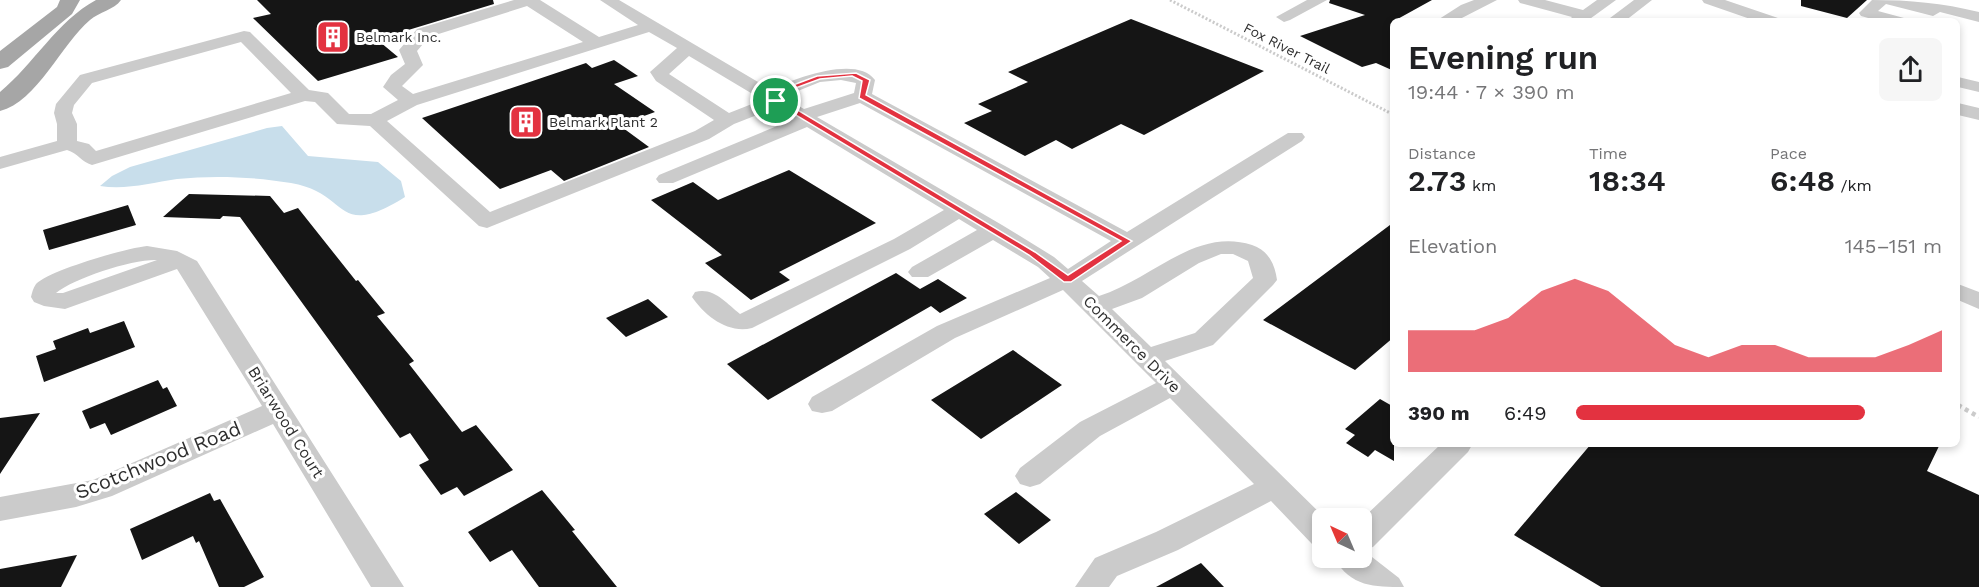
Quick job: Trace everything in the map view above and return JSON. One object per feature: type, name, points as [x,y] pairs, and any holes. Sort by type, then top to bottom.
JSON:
[{"type":"main road","points":[[0,62],[65,10],[70,0]]},
{"type":"main road","points":[[0,104],[25,83],[83,15],[111,0]]},
{"type":"street","points":[[410,101],[392,87],[397,79],[414,65],[408,50],[423,33],[530,0],[596,42]]},
{"type":"street","name":"Commerce Drive","points":[[608,0],[1046,262],[1068,279],[1312,524]]},
{"type":"street","points":[[1284,17],[1319,0]]},
{"type":"street","points":[[1449,18],[1467,8],[1489,0]]},
{"type":"street","points":[[1526,0],[1581,18],[1608,0]]},
{"type":"street","points":[[1618,18],[1644,0]]},
{"type":"street","points":[[1710,0],[1763,18]]},
{"type":"street","points":[[1886,18],[1867,13],[1881,0],[1979,17]]},
{"type":"street","points":[[0,163],[67,144],[82,148],[92,159],[304,95],[321,98],[344,120],[375,120],[410,101],[651,26]]},
{"type":"street","points":[[67,144],[67,124],[63,113],[65,104],[86,79],[244,36],[304,95]]},
{"type":"street","points":[[688,48],[659,72],[662,77],[727,120]]},
{"type":"street","points":[[375,120],[487,220],[702,135],[772,98],[836,74],[853,74],[866,80],[862,96]]},
{"type":"street","points":[[1960,82],[1979,87]]},
{"type":"street","points":[[666,179],[805,118],[862,96],[1127,241]]},
{"type":"street","points":[[1960,109],[1979,114]]},
{"type":"street","points":[[822,404],[946,332],[1068,279],[1295,137]]},
{"type":"street","points":[[704,297],[733,321],[743,322],[902,243],[960,210]]},
{"type":"street","points":[[920,272],[994,231]]},
{"type":"street","points":[[1095,306],[1137,292],[1220,246],[1240,247],[1256,255],[1264,263],[1265,280],[1204,339],[1146,358]]},
{"type":"street","points":[[154,253],[180,260],[65,301],[53,301],[43,297],[45,289],[58,281],[132,255],[154,253]]},
{"type":"street","name":"Briarwood Court","points":[[180,260],[189,266],[388,587]]},
{"type":"street","points":[[1960,292],[1979,301]]},
{"type":"street","points":[[1030,476],[1090,429],[1173,385]]},
{"type":"street","name":"Scotchwood Road","points":[[0,509],[76,496],[102,488],[279,410]]},
{"type":"street","points":[[1372,529],[1456,447]]},
{"type":"street","points":[[1091,587],[1106,567],[1167,541],[1273,487]]},
{"type":"street","points":[[1363,568],[1388,587]]},
{"type":"path","name":"Fox River Trail","points":[[1170,0],[1390,113]]},
{"type":"path","points":[[1960,406],[1979,417]]},
{"type":"water","points":[[282,126],[308,156],[378,162],[401,181],[405,197],[366,215],[354,215],[310,188],[263,179],[206,177],[129,187],[100,186],[112,176],[130,167],[267,128]]},
{"type":"building","name":"Belmark Inc.","points":[[257,0],[493,0],[494,4],[405,31],[408,33],[380,42],[398,57],[318,81],[253,18],[271,14]]},
{"type":"building","points":[[1330,0],[1432,0],[1399,18],[1390,18],[1390,69],[1376,63],[1362,67],[1300,36],[1365,15],[1329,3]]},
{"type":"building","points":[[1801,0],[1867,0],[1847,18],[1801,6]]},
{"type":"building","points":[[1131,19],[1264,71],[1144,135],[1121,124],[1072,149],[1056,140],[1025,156],[964,123],[992,111],[978,104],[1028,82],[1008,72]]},
{"type":"building","name":"Belmark Plant 2","points":[[614,60],[638,76],[614,84],[655,112],[619,125],[649,147],[564,181],[551,170],[500,189],[422,118],[586,63],[592,68]]},
{"type":"building","points":[[789,170],[876,223],[779,272],[790,280],[751,300],[705,263],[722,255],[651,200],[693,182],[718,200]]},
{"type":"building","points":[[189,194],[270,196],[284,213],[298,208],[356,281],[358,280],[385,313],[377,316],[414,361],[409,364],[462,432],[476,425],[513,470],[464,496],[457,487],[441,495],[419,465],[429,460],[410,433],[400,438],[240,217],[223,216],[220,219],[163,217]]},
{"type":"building","points":[[128,205],[136,225],[49,250],[43,230]]},
{"type":"building","points":[[1390,225],[1390,340],[1355,370],[1263,320]]},
{"type":"building","points":[[896,273],[920,289],[938,279],[967,298],[940,313],[931,306],[768,400],[727,364]]},
{"type":"building","points":[[648,299],[668,317],[626,337],[606,318]]},
{"type":"building","points":[[124,321],[135,347],[44,382],[36,356],[56,349],[53,341],[88,328],[90,333]]},
{"type":"building","points":[[1013,350],[1062,385],[981,439],[931,400]]},
{"type":"building","points":[[158,380],[163,389],[167,387],[177,406],[111,435],[105,423],[90,429],[82,411]]},
{"type":"building","points":[[1380,399],[1390,405],[1390,447],[1394,447],[1394,461],[1375,450],[1368,457],[1346,443],[1355,435],[1345,429]]},
{"type":"building","points":[[40,413],[0,474],[0,418]]},
{"type":"building","points":[[1588,447],[1939,447],[1927,471],[1979,495],[1979,587],[1601,587],[1514,535]]},
{"type":"building","points":[[542,490],[617,587],[539,587],[512,550],[490,562],[468,532]]},
{"type":"building","points":[[1016,492],[1051,520],[1019,544],[984,514]]},
{"type":"building","points":[[210,493],[214,501],[220,499],[264,577],[244,587],[219,587],[199,541],[196,543],[193,536],[142,560],[130,529]]},
{"type":"building","points":[[77,555],[61,587],[0,587],[0,569]]},
{"type":"building","points":[[1201,563],[1224,587],[1156,587]]},
{"type":"place","name":"Belmark Inc.","points":[[333,37]]},
{"type":"place","name":"Belmark Plant 2","points":[[526,122]]},
{"type":"route","points":[[853,74],[866,80],[862,96],[1127,241],[1068,279],[1046,262],[776,101],[768,96],[819,77],[853,74]]}]
